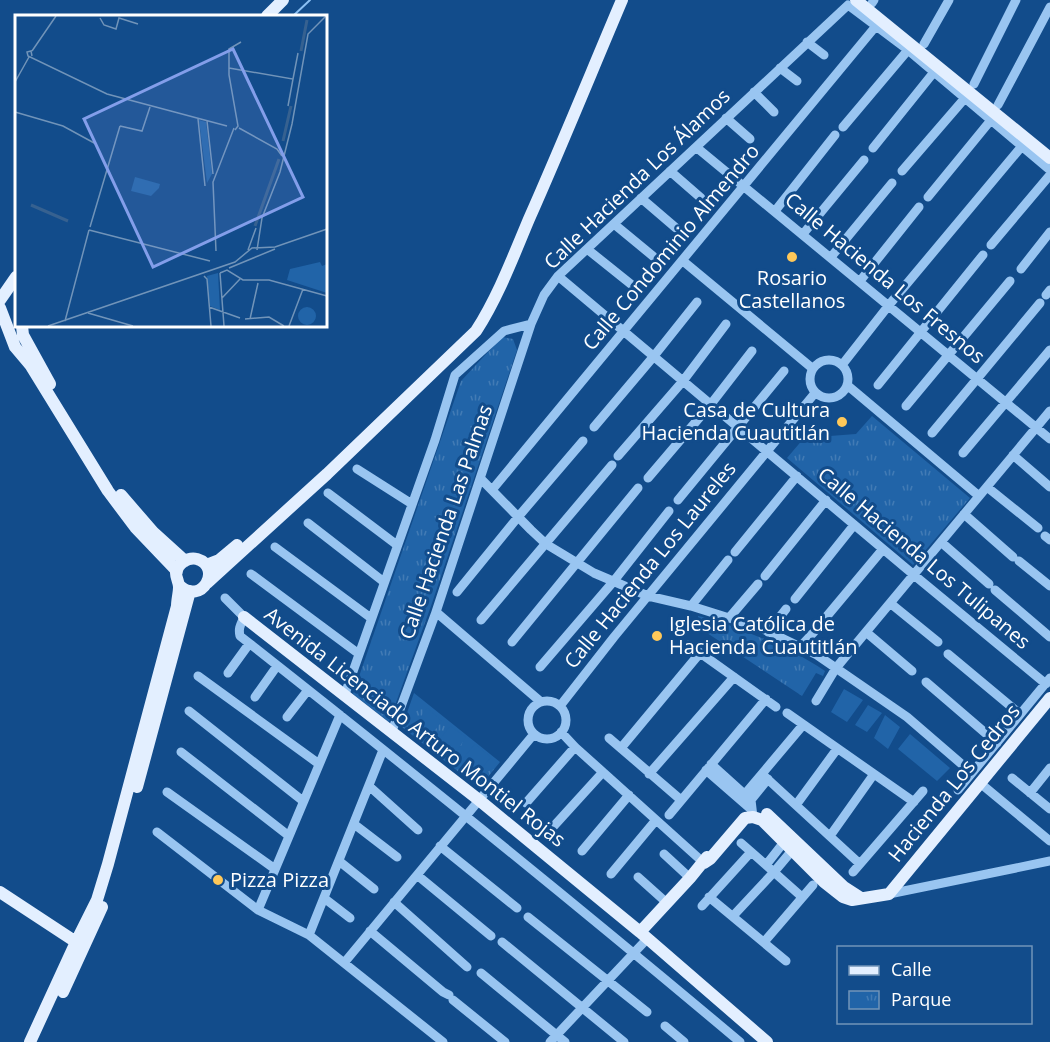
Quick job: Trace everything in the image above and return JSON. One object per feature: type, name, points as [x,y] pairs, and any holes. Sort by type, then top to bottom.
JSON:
[{"type":"main road","points":[[268,15],[284,0]]},
{"type":"main road","points":[[277,15],[293,0]]},
{"type":"main road","points":[[206,565],[219,560],[233,549],[324,471],[472,328],[484,310],[517,236],[586,68],[617,0]]},
{"type":"main road","points":[[207,583],[209,574],[206,565],[198,560],[189,559],[181,563],[176,576],[185,588],[200,589],[207,583],[327,474],[476,331],[488,312],[622,0]]},
{"type":"main road","points":[[871,1],[1050,147]]},
{"type":"main road","points":[[852,2],[871,11],[1050,158]]},
{"type":"main road","points":[[0,293],[15,271]]},
{"type":"main road","points":[[0,300],[15,278]]},
{"type":"main road","points":[[15,290],[0,309],[4,331],[23,356],[108,491],[145,539],[177,571]]},
{"type":"main road","points":[[4,331],[23,330],[66,414],[103,471],[130,507],[164,543],[185,561]]},
{"type":"main road","points":[[0,346],[23,356]]},
{"type":"main road","points":[[30,1042],[97,900],[177,606],[185,588]]},
{"type":"main road","points":[[39,1042],[105,900],[122,845],[185,588]]},
{"type":"main road","name":"Avenida Licenciado Arturo Montiel Rojas","points":[[244,616],[479,800],[643,935],[767,1042]]},
{"type":"main road","name":"Hacienda Los Cedros","points":[[889,894],[1050,698]]},
{"type":"main road","points":[[750,805],[762,820],[791,843],[824,882],[843,897],[849,900],[889,894]]},
{"type":"main road","points":[[643,935],[668,903],[745,818],[750,805]]},
{"type":"main road","points":[[0,892],[74,945]]},
{"type":"main road","points":[[0,898],[74,945]]},
{"type":"street","points":[[924,44],[949,0]]},
{"type":"street","points":[[974,84],[1016,0]]},
{"type":"street","points":[[852,2],[876,26],[908,50],[1050,170]]},
{"type":"street","name":"Calle Hacienda Los Álamos","points":[[531,324],[544,295],[558,276],[852,2]]},
{"type":"street","points":[[998,105],[1050,7]]},
{"type":"street","name":"Calle Condominio Almendro","points":[[492,490],[876,26]]},
{"type":"street","points":[[807,42],[824,55]]},
{"type":"street","points":[[843,127],[908,50]]},
{"type":"street","points":[[780,68],[797,81]]},
{"type":"street","points":[[873,148],[934,72]]},
{"type":"street","points":[[754,92],[774,112]]},
{"type":"street","points":[[902,171],[965,98]]},
{"type":"street","points":[[726,118],[750,139]]},
{"type":"street","points":[[928,197],[992,120]]},
{"type":"street","points":[[776,212],[835,135]]},
{"type":"street","points":[[842,365],[1022,146]]},
{"type":"street","name":"Calle Hacienda Los Fresnos","points":[[696,147],[1050,439]]},
{"type":"street","points":[[803,234],[864,160]]},
{"type":"street","points":[[670,171],[701,198]]},
{"type":"street","points":[[992,245],[1050,175]]},
{"type":"street","points":[[831,257],[892,183]]},
{"type":"street","points":[[641,198],[676,228]]},
{"type":"street","points":[[860,281],[919,207]]},
{"type":"street","points":[[614,224],[654,257]]},
{"type":"street","points":[[1021,269],[1050,232]]},
{"type":"street","points":[[587,249],[632,285]]},
{"type":"street","points":[[878,385],[983,255]]},
{"type":"street","points":[[682,261],[812,368]]},
{"type":"street","name":"Calle Hacienda Los Tulipanes","points":[[558,276],[914,575],[1048,681]]},
{"type":"street","points":[[906,406],[1010,281]]},
{"type":"street","points":[[932,433],[1045,296]]},
{"type":"street","points":[[594,426],[697,302]]},
{"type":"street","points":[[345,694],[455,375],[504,331],[531,324]]},
{"type":"street","name":"Calle Hacienda Las Palmas","points":[[392,731],[436,612],[531,324]]},
{"type":"street","points":[[618,456],[683,381],[726,324]]},
{"type":"street","points":[[963,453],[1050,350]]},
{"type":"street","points":[[648,478],[711,404],[752,351]]},
{"type":"street","points":[[823,360],[837,361],[842,365],[847,374],[847,384],[843,391],[830,398],[815,393],[811,385],[812,368],[823,360]]},
{"type":"street","points":[[678,500],[784,371]]},
{"type":"street","points":[[847,384],[979,496]]},
{"type":"street","name":"Calle Hacienda Los Laureles","points":[[560,706],[815,393]]},
{"type":"street","points":[[816,701],[836,668],[1050,411]]},
{"type":"street","points":[[457,592],[583,441]]},
{"type":"street","points":[[1013,455],[1050,487]]},
{"type":"street","points":[[481,620],[612,465]]},
{"type":"street","points":[[357,469],[412,504]]},
{"type":"street","points":[[735,552],[797,476]]},
{"type":"street","points":[[481,478],[546,544],[577,563],[613,582],[648,596],[729,618],[800,647],[836,668],[907,717],[972,772]]},
{"type":"street","points":[[987,487],[1038,528]]},
{"type":"street","points":[[512,642],[638,488]]},
{"type":"street","points":[[328,493],[398,545]]},
{"type":"street","points":[[765,576],[826,500]]},
{"type":"street","points":[[540,667],[613,582],[669,511]]},
{"type":"street","points":[[964,514],[1050,586]]},
{"type":"street","points":[[308,523],[384,582]]},
{"type":"street","points":[[795,599],[854,525]]},
{"type":"street","points":[[940,542],[1050,637]]},
{"type":"street","points":[[275,547],[371,618]]},
{"type":"street","points":[[822,622],[883,549]]},
{"type":"street","points":[[691,606],[728,560]]},
{"type":"street","points":[[251,573],[359,654]]},
{"type":"street","points":[[729,618],[758,584]]},
{"type":"street","points":[[225,598],[244,616]]},
{"type":"street","points":[[890,603],[938,642]]},
{"type":"street","points":[[768,632],[786,609]]},
{"type":"street","points":[[436,612],[542,702]]},
{"type":"street","name":"Avenida Licenciado Arturo Montiel Rojas","points":[[244,616],[239,631],[240,636],[249,644],[465,815],[634,952],[740,1042]]},
{"type":"street","points":[[800,647],[814,632]]},
{"type":"street","points":[[866,632],[912,671]]},
{"type":"street","points":[[228,673],[249,644]]},
{"type":"street","points":[[688,645],[777,707]]},
{"type":"street","points":[[621,748],[700,653]]},
{"type":"street","points":[[948,654],[1020,714]]},
{"type":"street","points":[[255,697],[277,666]]},
{"type":"street","points":[[198,676],[319,764]]},
{"type":"street","points":[[649,774],[734,676]]},
{"type":"street","points":[[957,790],[1048,681]]},
{"type":"street","points":[[926,682],[997,743]]},
{"type":"street","points":[[287,717],[308,690]]},
{"type":"street","points":[[669,815],[766,699]]},
{"type":"street","points":[[551,701],[560,706],[566,716],[561,732],[548,739],[534,734],[529,724],[529,713],[536,704],[551,701]]},
{"type":"street","points":[[189,711],[303,801]]},
{"type":"street","points":[[788,713],[802,725],[914,801]]},
{"type":"street","points":[[258,910],[340,715]]},
{"type":"street","points":[[750,805],[765,777],[802,725]]},
{"type":"street","points":[[561,732],[704,863]]},
{"type":"street","points":[[344,963],[534,734]]},
{"type":"street","points":[[609,738],[681,800]]},
{"type":"street","points":[[526,803],[575,747]]},
{"type":"street","points":[[796,805],[837,749]]},
{"type":"street","points":[[309,935],[384,750]]},
{"type":"street","points":[[181,752],[289,836]]},
{"type":"street","points":[[709,767],[750,805]]},
{"type":"street","points":[[1030,793],[1050,768]]},
{"type":"street","points":[[553,827],[603,772]]},
{"type":"street","points":[[830,836],[874,774]]},
{"type":"street","points":[[765,777],[860,864]]},
{"type":"street","points":[[1012,778],[1050,809]]},
{"type":"street","points":[[980,783],[1050,842]]},
{"type":"street","points":[[369,786],[418,830]]},
{"type":"street","points":[[734,789],[750,805]]},
{"type":"street","points":[[853,872],[923,791]]},
{"type":"street","points":[[166,792],[275,869]]},
{"type":"street","points":[[582,850],[629,795]]},
{"type":"street","points":[[611,874],[656,820]]},
{"type":"street","points":[[354,824],[397,857]]},
{"type":"street","points":[[157,832],[258,910],[309,935],[443,1042]]},
{"type":"street","points":[[741,843],[802,897]]},
{"type":"street","points":[[733,916],[791,843]]},
{"type":"street","points":[[440,846],[517,908]]},
{"type":"street","points":[[702,906],[751,852]]},
{"type":"street","points":[[664,854],[690,878]]},
{"type":"street","points":[[339,861],[374,889]]},
{"type":"street","points":[[889,894],[1050,861]]},
{"type":"street","points":[[417,875],[491,936]]},
{"type":"street","points":[[638,878],[668,903]]},
{"type":"street","points":[[764,942],[813,885]]},
{"type":"street","points":[[709,897],[786,961]]},
{"type":"street","points":[[324,898],[350,918]]},
{"type":"street","points":[[394,902],[468,967]]},
{"type":"street","points":[[528,917],[647,1012]]},
{"type":"street","points":[[370,931],[505,1042]]},
{"type":"street","points":[[553,1039],[634,952],[643,935]]},
{"type":"street","points":[[502,942],[624,1042]]},
{"type":"street","points":[[481,973],[553,1039],[565,1042]]},
{"type":"street","points":[[664,1026],[684,1042]]},
{"type":"green space","points":[[502,337],[513,339],[517,350],[431,606],[389,722],[353,694],[461,381]]},
{"type":"green space","points":[[872,416],[970,498],[913,565],[787,458],[804,438],[856,434]]},
{"type":"green space","points":[[698,616],[727,624],[786,649],[825,671],[823,676],[816,673],[802,696],[698,627]]},
{"type":"green space","points":[[844,689],[863,700],[847,722],[831,712]]},
{"type":"green space","points":[[414,693],[500,762],[479,788],[402,727]]},
{"type":"green space","points":[[868,705],[882,713],[867,732],[855,725]]},
{"type":"green space","points":[[427,708],[442,721],[428,739],[414,727]]},
{"type":"green space","points":[[885,715],[900,727],[888,749],[874,738]]},
{"type":"green space","points":[[450,726],[466,737],[451,760],[434,747]]},
{"type":"green space","points":[[910,734],[950,768],[937,781],[898,749]]},
{"type":"green space","points":[[475,744],[491,757],[473,779],[457,766]]},
{"type":"waterway","points":[[294,15],[310,0]]},
{"type":"place","name":"Rosario Castellanos","points":[[792,257]]},
{"type":"place","name":"Casa de Cultura Hacienda Cuautitlán","points":[[842,422]]},
{"type":"place","name":"Iglesia Católica de Hacienda Cuautitlán","points":[[657,636]]},
{"type":"place","name":"Pizza Pizza","points":[[218,880]]}]
